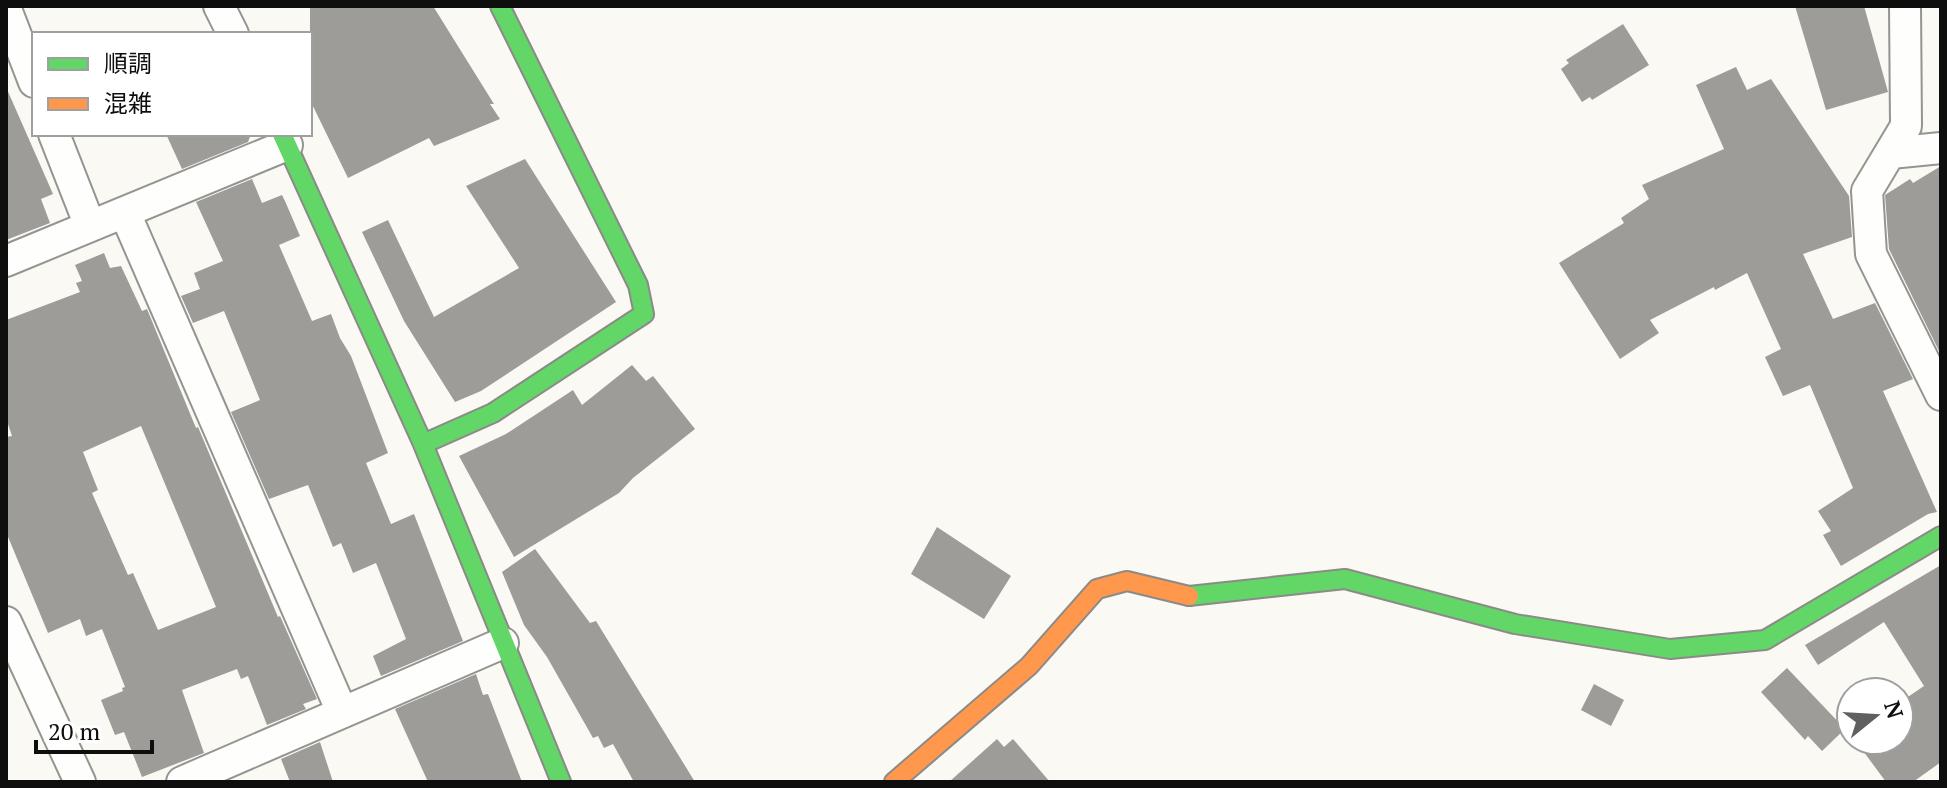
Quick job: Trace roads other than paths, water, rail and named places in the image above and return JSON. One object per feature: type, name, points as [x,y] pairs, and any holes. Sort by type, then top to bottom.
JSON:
[{"type":"street","points":[[219,6],[232,32]]},
{"type":"street","points":[[423,444],[493,413],[644,314],[638,285],[500,6]]},
{"type":"street","points":[[1905,6],[1906,126],[1867,191],[1871,254],[1941,395]]},
{"type":"street","points":[[6,9],[32,77]]},
{"type":"street","points":[[55,136],[90,226]]},
{"type":"street","points":[[6,261],[125,213],[284,139],[423,444],[561,782]]},
{"type":"street","points":[[1891,153],[1941,148]]},
{"type":"street","points":[[125,213],[342,712]]},
{"type":"street","points":[[894,782],[1029,666],[1097,589],[1127,581],[1184,597],[1345,579],[1515,624],[1670,649],[1765,640],[1941,536]]},
{"type":"street","points":[[6,622],[80,782]]},
{"type":"street","points":[[182,782],[503,643]]}]
